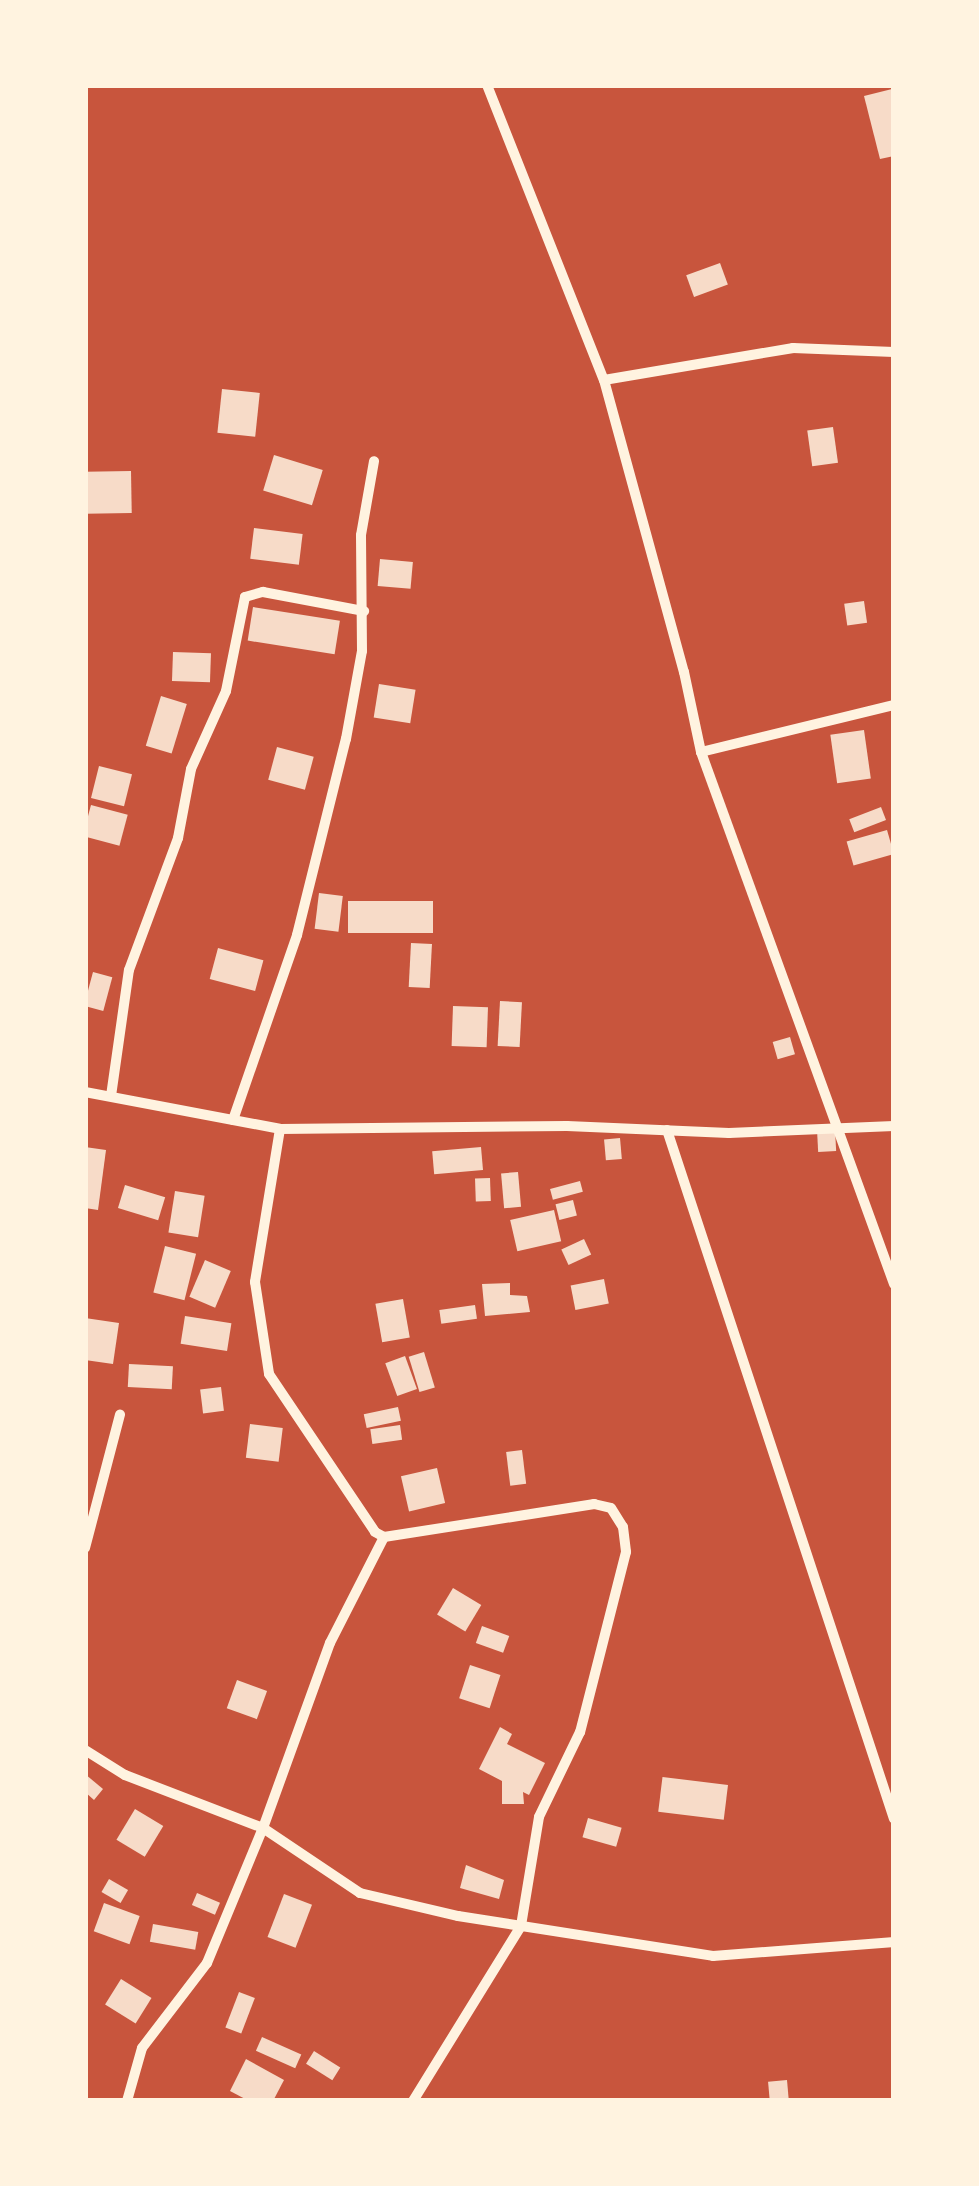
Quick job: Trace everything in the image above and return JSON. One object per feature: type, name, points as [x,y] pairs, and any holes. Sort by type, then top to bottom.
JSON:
[{"type":"street","points":[[487,85],[604,380],[684,672],[701,752],[894,1284]]},
{"type":"street","points":[[604,380],[793,348],[894,352]]},
{"type":"street","points":[[234,1120],[297,935],[346,739],[364,611],[361,535],[374,461]]},
{"type":"street","points":[[111,1096],[129,970],[178,838],[191,769],[226,691],[245,597],[264,592],[364,611]]},
{"type":"street","points":[[701,752],[894,705]]},
{"type":"street","points":[[85,1092],[280,1130],[568,1126],[729,1132],[894,1126]]},
{"type":"street","points":[[280,1130],[255,1282],[269,1374],[375,1532],[384,1537],[594,1504],[611,1508],[623,1527],[626,1552],[580,1732],[539,1816],[522,1926],[413,2101]]},
{"type":"street","points":[[667,1130],[894,1819]]},
{"type":"street","points":[[85,1548],[120,1415]]},
{"type":"street","points":[[127,2101],[142,2048],[206,1963],[262,1828],[330,1643],[384,1537]]},
{"type":"street","points":[[85,1750],[125,1775],[262,1828],[360,1893],[522,1926],[713,1956],[894,1942]]},
{"type":"building","points":[[892,89],[894,156],[880,159],[864,96]]},
{"type":"building","points":[[720,263],[728,285],[694,297],[686,275]]},
{"type":"building","points":[[222,389],[260,393],[255,437],[217,433]]},
{"type":"building","points":[[833,427],[838,463],[812,466],[807,431]]},
{"type":"building","points":[[274,455],[323,470],[312,505],[263,490]]},
{"type":"building","points":[[131,471],[132,513],[86,514],[85,472]]},
{"type":"building","points":[[254,528],[303,534],[299,565],[250,559]]},
{"type":"building","points":[[380,559],[413,562],[411,589],[378,586]]},
{"type":"building","points":[[864,601],[867,623],[847,626],[844,604]]},
{"type":"building","points":[[253,607],[340,621],[335,654],[248,641]]},
{"type":"building","points":[[173,652],[211,653],[210,682],[172,681]]},
{"type":"building","points":[[379,684],[416,690],[410,723],[374,718]]},
{"type":"building","points":[[161,696],[187,704],[172,754],[146,746]]},
{"type":"building","points":[[864,730],[871,779],[837,783],[830,735]]},
{"type":"building","points":[[277,747],[314,757],[305,790],[268,780]]},
{"type":"building","points":[[99,766],[132,774],[124,806],[91,798]]},
{"type":"building","points":[[91,805],[128,815],[119,846],[85,837]]},
{"type":"building","points":[[881,807],[886,820],[854,832],[849,819]]},
{"type":"building","points":[[887,830],[894,854],[854,866],[847,842]]},
{"type":"building","points":[[319,893],[343,896],[338,932],[315,929]]},
{"type":"building","points":[[348,901],[433,901],[433,933],[348,933]]},
{"type":"building","points":[[411,943],[432,944],[430,988],[409,987]]},
{"type":"building","points":[[218,948],[263,960],[255,991],[210,979]]},
{"type":"building","points":[[93,972],[112,977],[103,1011],[85,1006]]},
{"type":"building","points":[[500,1001],[522,1002],[520,1047],[498,1046]]},
{"type":"building","points":[[453,1006],[488,1007],[487,1047],[452,1046]]},
{"type":"building","points":[[790,1037],[795,1054],[778,1059],[773,1042]]},
{"type":"building","points":[[835,1129],[836,1151],[818,1152],[817,1130]]},
{"type":"building","points":[[620,1138],[622,1159],[606,1160],[604,1139]]},
{"type":"building","points":[[85,1147],[106,1150],[98,1210],[85,1208]]},
{"type":"building","points":[[481,1147],[483,1170],[434,1174],[432,1151]]},
{"type":"building","points":[[518,1172],[521,1207],[504,1208],[501,1173]]},
{"type":"building","points":[[490,1178],[491,1201],[476,1202],[475,1179]]},
{"type":"building","points":[[580,1181],[583,1192],[553,1200],[550,1189]]},
{"type":"building","points":[[125,1185],[165,1197],[158,1220],[118,1208]]},
{"type":"building","points":[[175,1191],[205,1196],[198,1237],[168,1232]]},
{"type":"building","points":[[573,1200],[577,1216],[559,1220],[556,1204]]},
{"type":"building","points":[[554,1210],[561,1241],[517,1251],[510,1220]]},
{"type":"building","points":[[584,1239],[591,1254],[569,1265],[561,1250]]},
{"type":"building","points":[[165,1246],[196,1254],[184,1300],[153,1293]]},
{"type":"building","points":[[205,1260],[231,1271],[215,1308],[189,1297]]},
{"type":"building","points":[[604,1279],[609,1304],[575,1310],[571,1285]]},
{"type":"building","points":[[510,1283],[510,1295],[527,1296],[530,1312],[485,1316],[482,1284]]},
{"type":"building","points":[[403,1299],[410,1337],[382,1342],[375,1304]]},
{"type":"building","points":[[475,1305],[477,1319],[441,1324],[439,1310]]},
{"type":"building","points":[[185,1316],[231,1323],[227,1351],[181,1344]]},
{"type":"building","points":[[85,1318],[119,1323],[113,1364],[85,1360]]},
{"type":"building","points":[[424,1352],[435,1387],[420,1392],[409,1357]]},
{"type":"building","points":[[405,1356],[417,1389],[397,1396],[385,1363]]},
{"type":"building","points":[[129,1364],[173,1366],[172,1389],[128,1387]]},
{"type":"building","points":[[221,1387],[224,1411],[203,1413],[200,1390]]},
{"type":"building","points":[[398,1407],[401,1421],[367,1428],[364,1414]]},
{"type":"building","points":[[250,1424],[283,1428],[279,1462],[246,1458]]},
{"type":"building","points":[[400,1425],[402,1440],[372,1444],[370,1429]]},
{"type":"building","points":[[522,1450],[526,1484],[510,1486],[506,1452]]},
{"type":"building","points":[[437,1468],[445,1503],[409,1511],[401,1476]]},
{"type":"building","points":[[453,1588],[481,1605],[465,1632],[437,1615]]},
{"type":"building","points":[[482,1626],[509,1636],[503,1653],[476,1643]]},
{"type":"building","points":[[470,1665],[500,1675],[490,1708],[459,1698]]},
{"type":"building","points":[[237,1680],[267,1691],[257,1719],[227,1708]]},
{"type":"building","points":[[500,1727],[512,1734],[507,1744],[545,1763],[529,1795],[523,1792],[524,1804],[502,1804],[502,1781],[479,1769]]},
{"type":"building","points":[[85,1774],[103,1789],[94,1800],[85,1792]]},
{"type":"building","points":[[662,1777],[728,1785],[724,1820],[658,1812]]},
{"type":"building","points":[[135,1809],[163,1826],[145,1857],[116,1840]]},
{"type":"building","points":[[588,1818],[622,1828],[616,1847],[582,1837]]},
{"type":"building","points":[[466,1865],[504,1880],[499,1899],[460,1888]]},
{"type":"building","points":[[109,1879],[128,1890],[121,1903],[102,1892]]},
{"type":"building","points":[[197,1893],[220,1903],[215,1915],[192,1905]]},
{"type":"building","points":[[284,1894],[312,1905],[296,1948],[268,1937]]},
{"type":"building","points":[[104,1903],[140,1916],[129,1944],[94,1931]]},
{"type":"building","points":[[153,1924],[198,1932],[195,1950],[150,1942]]},
{"type":"building","points":[[121,1979],[152,1998],[136,2024],[105,2004]]},
{"type":"building","points":[[239,1992],[255,1998],[241,2034],[225,2027]]},
{"type":"building","points":[[262,2037],[301,2054],[295,2068],[256,2051]]},
{"type":"building","points":[[314,2051],[340,2067],[332,2080],[306,2064]]},
{"type":"building","points":[[246,2059],[284,2080],[273,2101],[249,2101],[230,2091]]},
{"type":"building","points":[[787,2080],[789,2101],[770,2101],[768,2082]]}]
